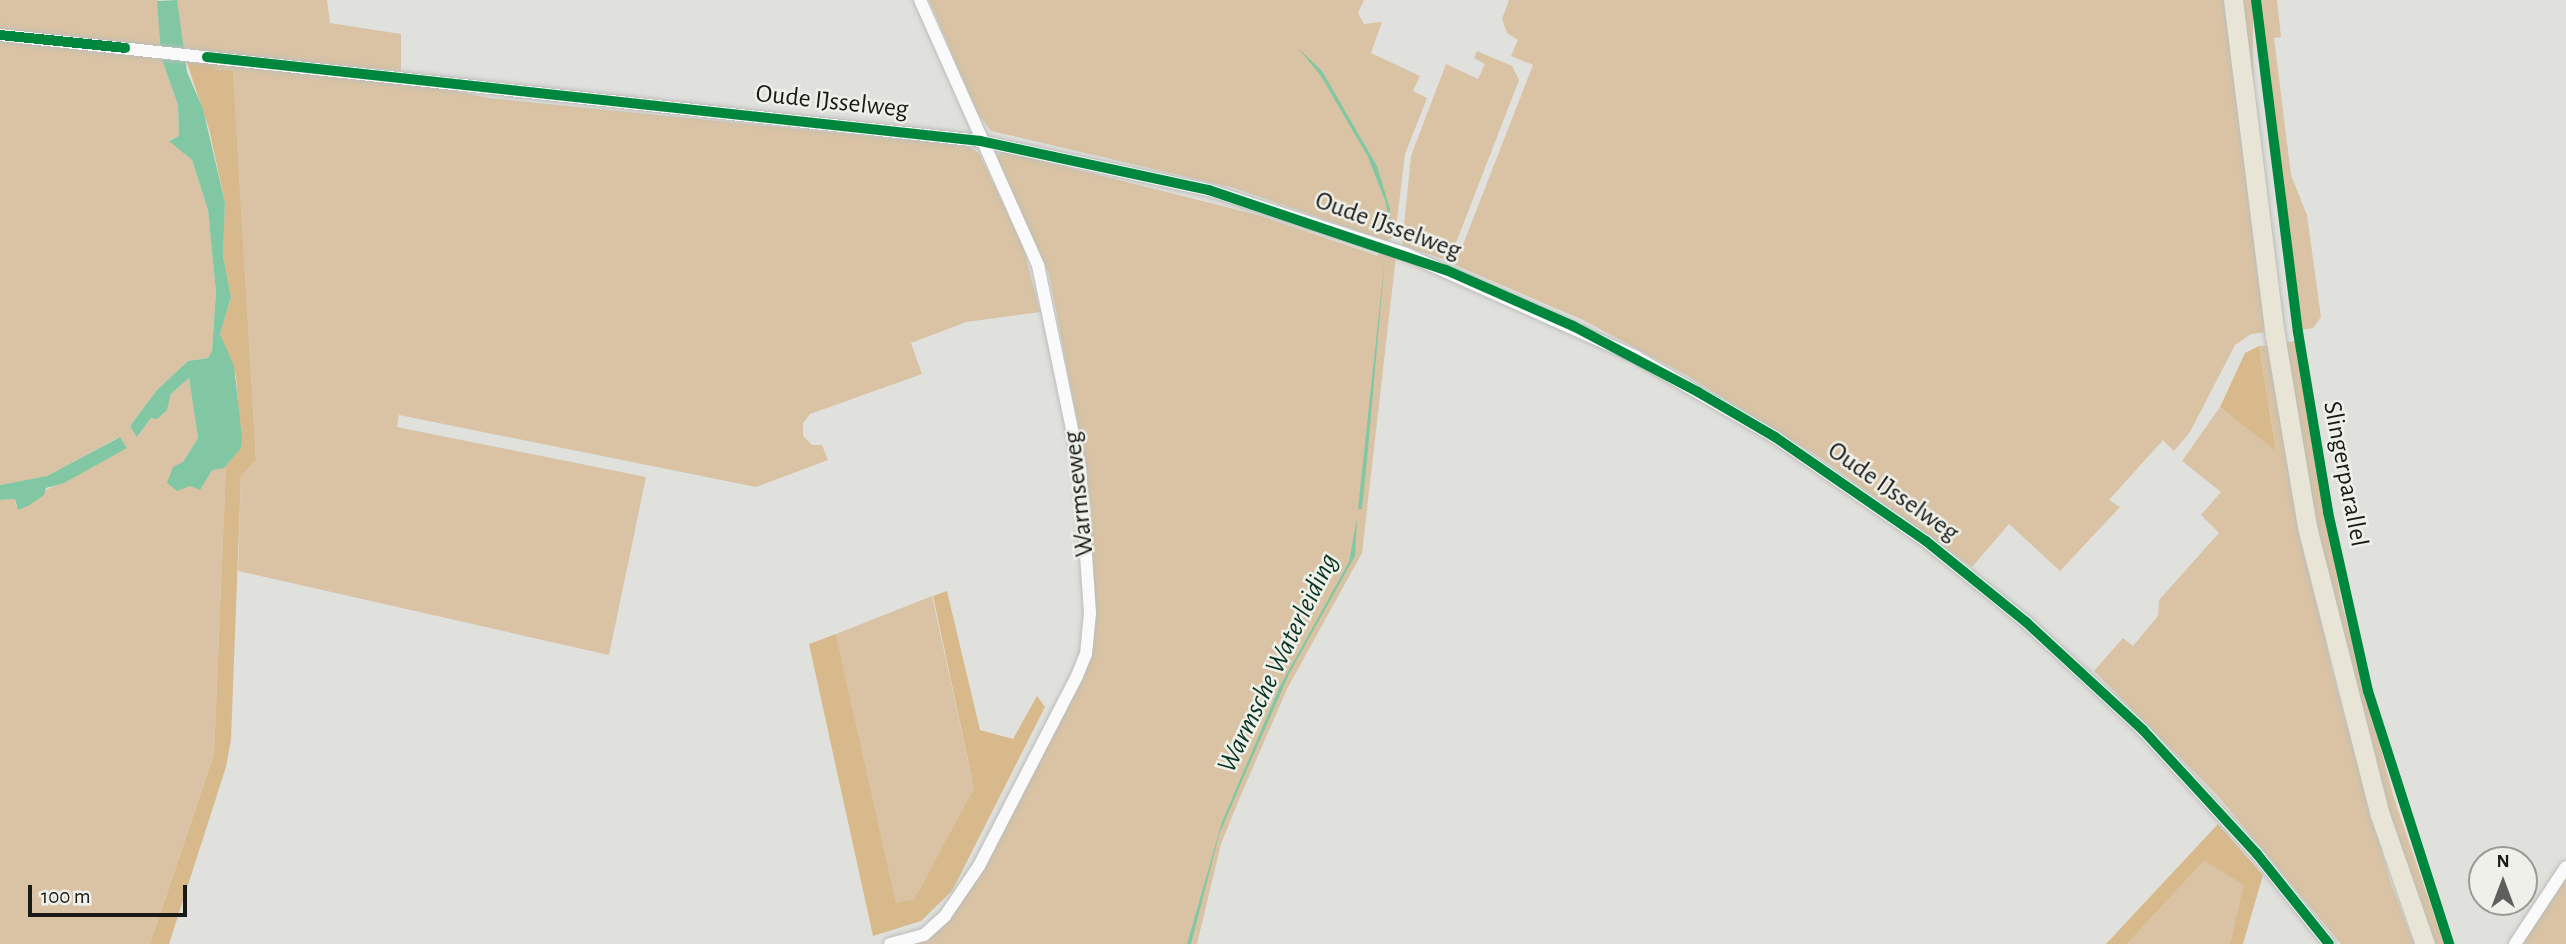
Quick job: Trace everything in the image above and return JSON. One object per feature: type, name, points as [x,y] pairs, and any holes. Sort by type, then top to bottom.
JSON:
[{"type":"main road","name":"Slingerparallel","points":[[2233,0],[2276,335],[2307,527],[2379,815],[2425,944]]},
{"type":"street","name":"Warmseweg","points":[[890,944],[924,935],[945,916],[979,866],[1086,654],[1090,614],[1080,468],[1038,265],[980,141],[920,0]]},
{"type":"street","name":"Oude IJsselweg","points":[[0,35],[980,141],[1209,190],[1395,250],[1573,326],[1764,431],[1926,541],[2059,651],[2198,788],[2329,944]]},
{"type":"street","points":[[2515,944],[2566,867]]},
{"type":"shaded area","points":[[0,0],[158,0],[160,47],[0,29]]},
{"type":"shaded area","points":[[177,0],[327,0],[330,23],[401,34],[401,71],[183,50]]},
{"type":"shaded area","points":[[177,0],[187,72],[203,109],[225,203],[223,256],[231,297],[220,334],[234,366],[242,438],[241,448],[224,468],[212,470],[200,490],[190,486],[177,491],[167,483],[173,467],[183,462],[198,438],[189,378],[171,394],[167,410],[157,419],[151,418],[137,437],[130,426],[157,390],[188,361],[208,358],[212,351],[216,292],[208,210],[192,160],[169,141],[179,136],[178,105],[161,57],[157,1]]},
{"type":"shaded area","points":[[929,0],[1364,0],[1358,13],[1364,24],[1382,22],[1371,53],[1420,76],[1413,91],[1427,98],[1405,154],[1395,236],[1387,241],[1234,188],[991,131],[977,112]]},
{"type":"shaded area","points":[[1509,0],[2226,0],[2268,332],[2251,334],[2235,345],[2190,432],[2174,451],[2163,440],[2109,500],[2120,507],[2060,571],[2009,524],[1972,567],[1821,458],[1686,375],[1583,320],[1455,265],[1533,65],[1511,56],[1518,40],[1507,33],[1502,19]]},
{"type":"shaded area","points":[[2240,0],[2253,0],[2253,334],[2240,334]]},
{"type":"shaded area","points":[[2258,0],[2277,0],[2281,37],[2274,38],[2291,175],[2307,215],[2321,317],[2313,328],[2300,330]]},
{"type":"shaded area","points":[[0,40],[161,57],[178,105],[179,136],[169,140],[192,160],[208,210],[216,292],[212,351],[208,358],[188,361],[157,390],[130,426],[138,436],[151,418],[167,410],[171,394],[189,378],[198,438],[183,462],[212,470],[226,465],[214,754],[150,944],[0,944],[0,500],[15,499],[16,506],[127,447],[119,437],[47,476],[0,485]]},
{"type":"shaded area","points":[[1298,48],[1322,71],[1377,166],[1390,209],[1391,237],[1386,203],[1368,157],[1321,76]]},
{"type":"shaded area","points":[[1477,51],[1512,66],[1519,80],[1449,261],[1402,245],[1411,156],[1446,64],[1478,79],[1485,64],[1474,58]]},
{"type":"shaded area","points":[[186,60],[215,63],[216,70],[233,71],[256,460],[241,476],[231,739],[226,767],[169,944],[150,944],[214,754],[226,465],[241,448],[236,376],[220,334],[231,297],[223,256],[225,203],[209,129]]},
{"type":"shaded area","points":[[215,63],[429,85],[489,98],[968,146],[979,153],[1023,246],[1040,312],[966,322],[911,343],[922,374],[810,414],[803,423],[803,436],[812,445],[822,445],[828,460],[756,487],[399,415],[397,427],[646,477],[609,655],[238,571],[241,476],[256,460],[233,72],[216,70]]},
{"type":"shaded area","points":[[1003,151],[1258,215],[1378,256],[1379,250],[1396,256],[1362,553],[1287,689],[1238,802],[1221,844],[1197,944],[893,944],[938,930],[1093,645],[1085,461],[1049,274],[996,157]]},
{"type":"shaded area","points":[[1385,257],[1362,509],[1358,509]]},
{"type":"shaded area","points":[[2295,341],[2341,600],[2394,798],[2444,944],[2432,944],[2387,813],[2321,559],[2283,343]]},
{"type":"shaded area","points":[[2270,345],[2331,667],[2390,881],[2414,944],[2341,944],[2218,796],[2094,671],[2123,638],[2133,646],[2158,616],[2159,600],[2219,533],[2201,515],[2221,492],[2182,461],[2220,407],[2276,450],[2259,346]]},
{"type":"shaded area","points":[[2259,346],[2276,451],[2220,407],[2245,353]]},
{"type":"shaded area","points":[[120,437],[127,448],[64,483],[46,488],[44,495],[28,506],[18,510],[15,499],[0,500],[0,485],[47,476]]},
{"type":"shaded area","points":[[1357,518],[1355,556],[1289,674],[1242,781],[1219,835],[1191,944],[1187,944],[1222,822],[1280,686],[1349,562]]},
{"type":"shaded area","points":[[947,591],[980,730],[1013,739],[1037,696],[1045,707],[952,891],[921,921],[873,936],[809,644],[836,634],[896,903],[914,899],[974,788],[933,596]]},
{"type":"shaded area","points":[[932,596],[974,788],[914,899],[896,904],[836,634]]},
{"type":"shaded area","points":[[2218,824],[2263,875],[2243,944],[2230,944],[2244,885],[2204,861],[2127,944],[2106,944]]},
{"type":"shaded area","points":[[2204,861],[2245,885],[2230,944],[2127,944]]},
{"type":"shaded area","points":[[2566,876],[2566,944],[2523,944],[2539,909]]},
{"type":"cycle path","points":[[2256,0],[2298,332],[2328,512],[2368,691],[2449,944]]},
{"type":"cycle path","points":[[0,35],[125,48]]},
{"type":"cycle path","points":[[207,57],[980,141],[1209,190],[1446,270],[1573,326],[1698,392],[1775,437],[1926,541],[2026,622],[2143,730],[2257,854],[2329,944]]},
{"type":"water label","name":"Warmsche Waterleiding","points":[[1278,663]]}]
